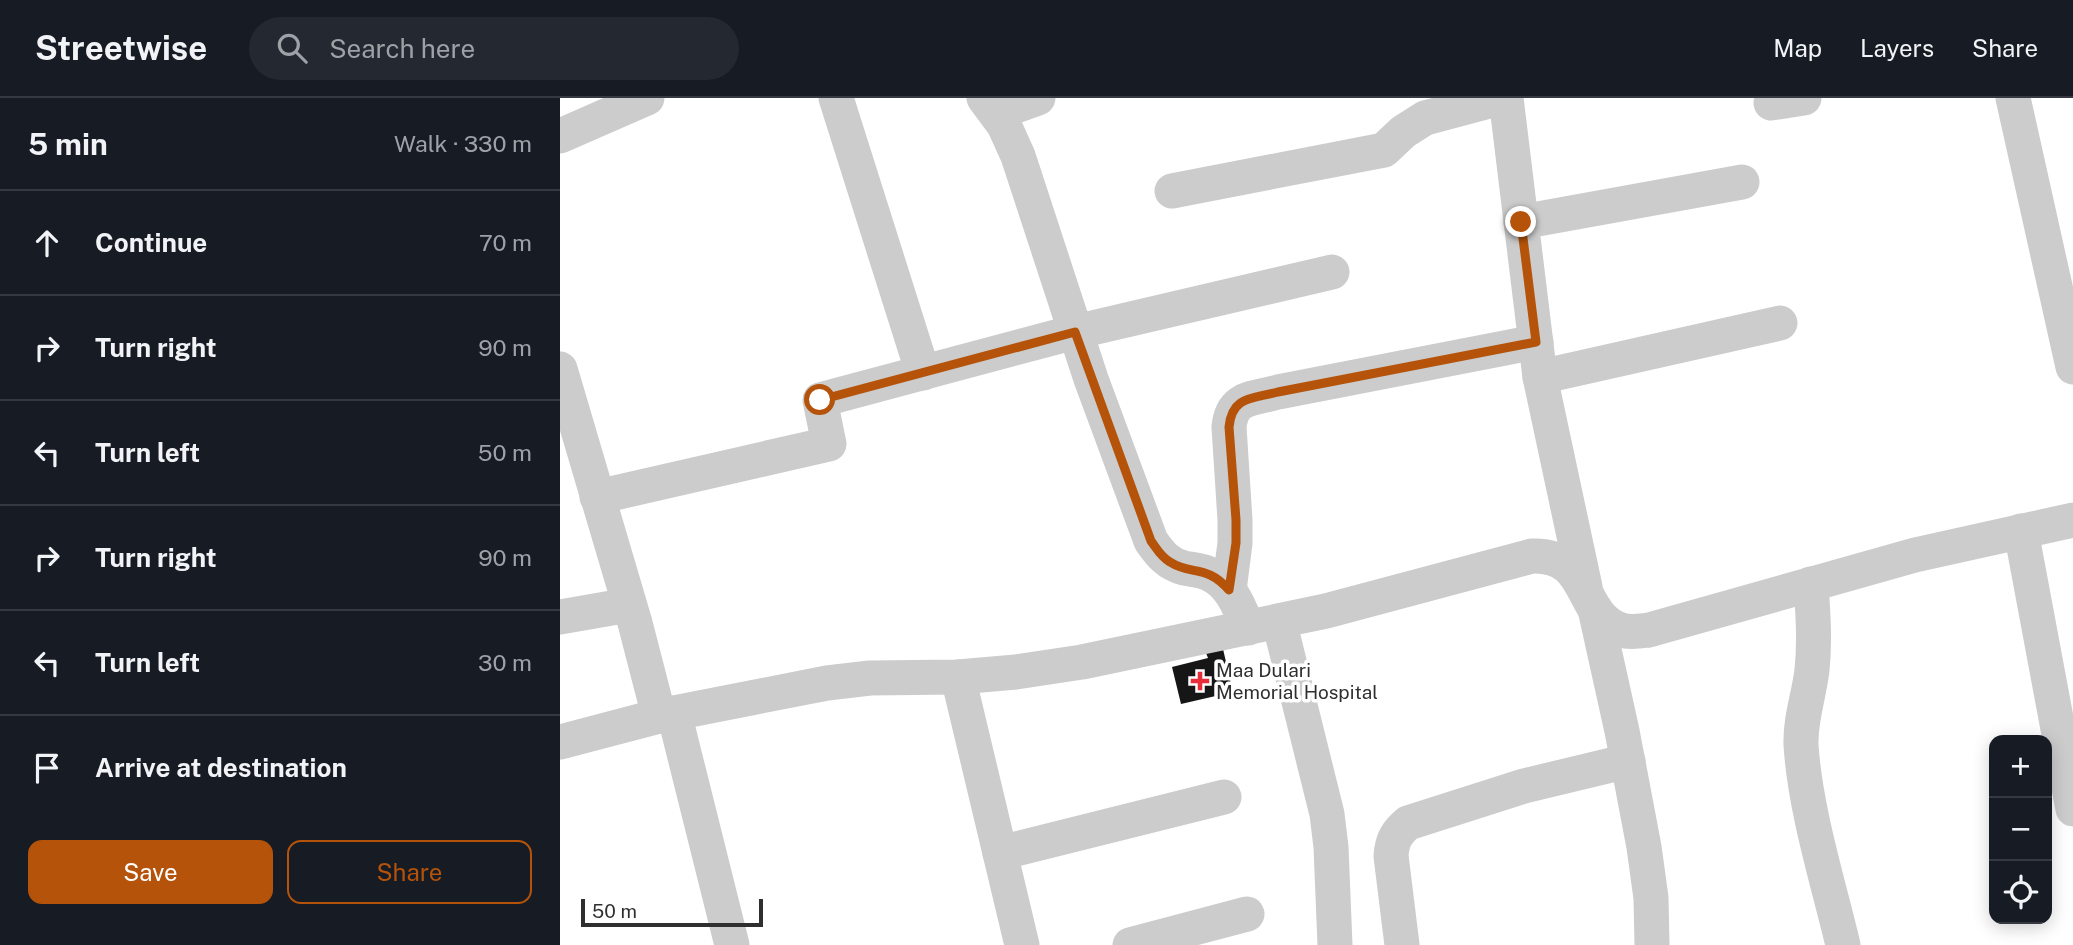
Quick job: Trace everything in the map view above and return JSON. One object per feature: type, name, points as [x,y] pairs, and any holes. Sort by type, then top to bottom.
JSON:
[{"type":"street","points":[[560,136],[647,98]]},
{"type":"street","points":[[836,98],[923,373]]},
{"type":"street","points":[[1038,98],[990,106],[1004,125],[1018,156],[1075,332],[1151,541],[1171,563],[1213,575],[1264,625],[1327,814],[1335,945]]},
{"type":"street","points":[[1172,191],[1384,150],[1403,132],[1425,118],[1500,98]]},
{"type":"street","points":[[1506,98],[1540,377],[1628,761],[1651,898],[1652,945]]},
{"type":"street","points":[[2013,98],[2073,367]]},
{"type":"street","points":[[1521,222],[1742,182]]},
{"type":"street","points":[[597,497],[829,444],[820,400],[1075,332],[1332,272]]},
{"type":"street","points":[[1540,377],[1780,323]]},
{"type":"street","points":[[1229,590],[1236,543],[1229,427],[1230,414],[1234,407],[1241,402],[1278,392],[1536,342]]},
{"type":"street","points":[[560,369],[629,605],[667,714],[732,945]]},
{"type":"street","points":[[560,742],[667,714],[838,682],[870,678],[958,677],[1082,662],[1264,625],[1415,589],[1532,556],[1544,555],[1559,559],[1570,567],[1591,601],[1612,626],[1622,631],[1648,630],[1915,555],[2073,520]]},
{"type":"street","points":[[2021,531],[2070,772],[2073,808]]},
{"type":"street","points":[[1811,584],[1814,635],[1811,673],[1801,724],[1803,764],[1810,807],[1843,945]]},
{"type":"street","points":[[560,617],[629,605]]},
{"type":"street","points":[[958,677],[1022,945]]},
{"type":"street","points":[[1402,945],[1391,856],[1392,843],[1398,832],[1408,823],[1524,786],[1628,761]]},
{"type":"street","points":[[1000,853],[1224,797]]},
{"type":"street","points":[[1130,945],[1247,914]]},
{"type":"building","points":[[1223,649],[1233,692],[1181,704],[1172,667],[1208,658],[1206,653]]},
{"type":"place","name":"Maa Dulari Memorial Hospital","points":[[1200,681]]},
{"type":"route","points":[[820,400],[1075,332],[1151,541],[1171,563],[1213,575],[1229,590],[1236,543],[1229,427],[1230,414],[1234,407],[1241,402],[1278,392],[1536,342],[1521,222]]}]
